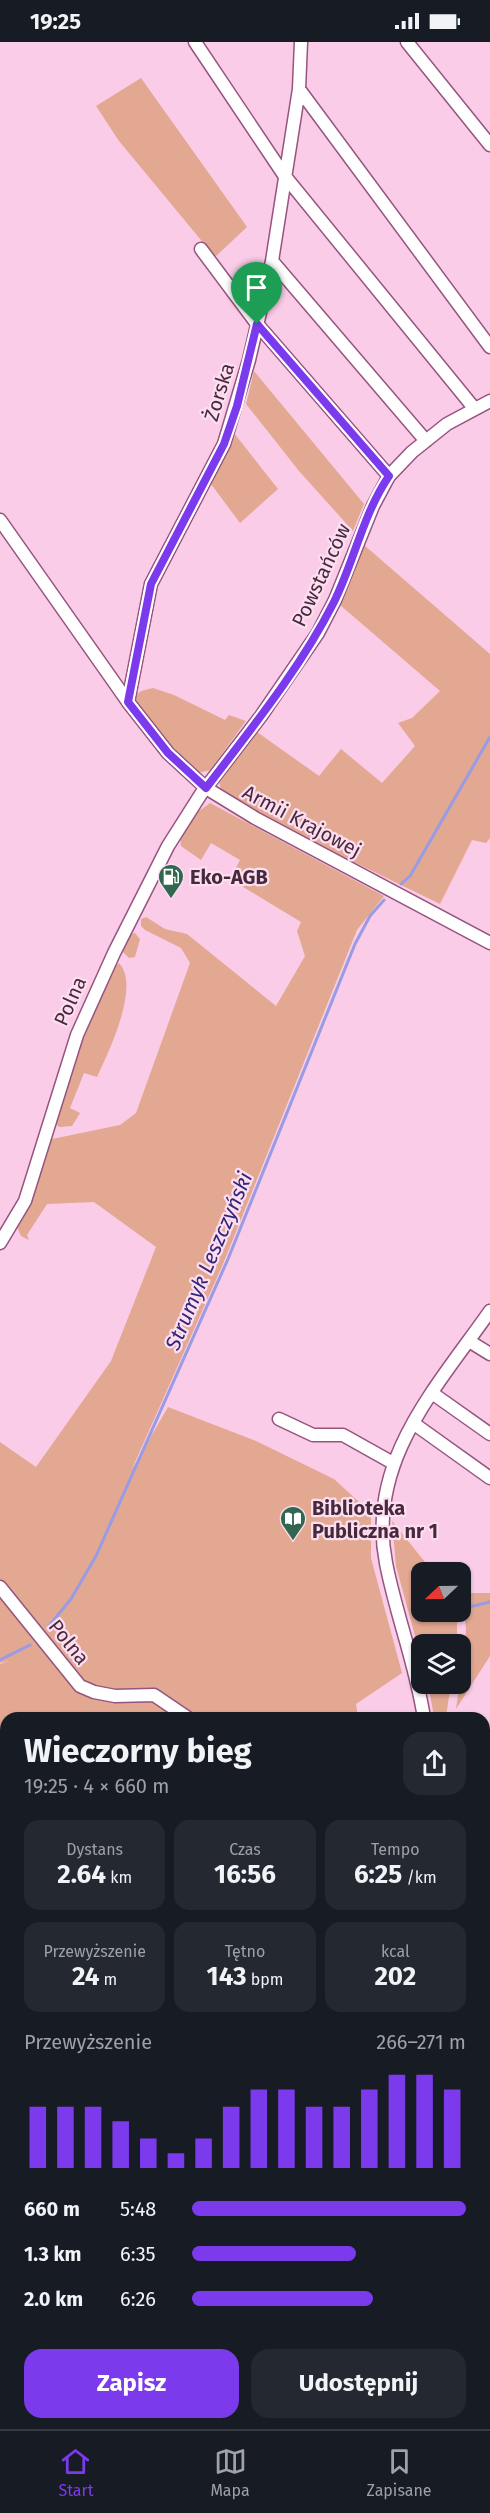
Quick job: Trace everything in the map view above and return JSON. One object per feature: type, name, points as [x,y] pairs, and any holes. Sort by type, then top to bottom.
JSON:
[{"type":"street","points":[[195,42],[284,175],[474,408]]},
{"type":"street","name":"Żorska","points":[[128,702],[151,584],[224,444],[237,406],[272,261],[299,89],[300,42]]},
{"type":"street","points":[[406,42],[490,145]]},
{"type":"street","points":[[299,89],[490,347]]},
{"type":"street","points":[[201,249],[257,324],[389,476]]},
{"type":"street","points":[[272,261],[426,441]]},
{"type":"street","name":"Powstańców","points":[[206,788],[261,716],[318,633],[335,600],[389,476],[426,441],[474,408],[490,401]]},
{"type":"street","name":"Armii Krajowej","points":[[0,520],[128,702],[168,753],[206,788],[255,818],[490,943]]},
{"type":"street","name":"Polna","points":[[0,1243],[25,1200],[69,1057],[94,994],[156,868],[206,788]]},
{"type":"street","points":[[423,1712],[416,1675],[383,1549],[383,1504],[393,1463],[413,1423],[490,1311]]},
{"type":"street","points":[[469,1341],[490,1354]]},
{"type":"street","points":[[432,1394],[490,1434]]},
{"type":"street","points":[[279,1419],[313,1435],[343,1435],[393,1463]]},
{"type":"street","points":[[413,1423],[490,1478]]},
{"type":"street","name":"Polna","points":[[0,1587],[80,1686],[94,1692],[115,1696],[154,1695],[179,1712]]},
{"type":"shaded area","points":[[141,78],[247,227],[215,257],[119,141],[96,106]]},
{"type":"shaded area","points":[[254,371],[364,504],[353,531],[299,471],[246,404]]},
{"type":"shaded area","points":[[234,433],[278,489],[240,523],[211,484]]},
{"type":"shaded area","points":[[364,545],[490,654],[490,838],[486,843],[472,840],[440,904],[243,808],[222,791],[219,783],[224,773],[257,732],[319,776],[341,749],[382,783],[415,746],[398,723],[412,718],[440,691],[340,605]]},
{"type":"shaded area","points":[[153,688],[174,695],[225,720],[229,715],[246,721],[210,770],[198,773],[189,766],[164,741],[135,704],[133,698],[141,691]]},
{"type":"shaded area","points":[[210,803],[384,896],[357,930],[223,1264],[132,1469],[168,1407],[256,1441],[334,1479],[371,1513],[371,1558],[402,1673],[356,1704],[357,1712],[0,1712],[0,1664],[9,1661],[0,1663],[0,1595],[36,1639],[34,1645],[43,1629],[40,1632],[0,1587],[0,1442],[36,1467],[111,1361],[156,1247],[94,1202],[47,1204],[27,1235],[29,1240],[21,1236],[17,1227],[32,1196],[52,1139],[120,1125],[136,1113],[190,963],[181,948],[145,930],[141,926],[141,919],[146,917],[165,929],[187,934],[276,1006],[305,956],[297,931],[301,922],[230,879],[240,860],[211,843],[201,860],[181,846],[180,837],[195,814]]},
{"type":"shaded area","points":[[135,933],[140,939],[135,957],[129,958],[122,951],[131,934]]},
{"type":"shaded area","points":[[119,963],[125,974],[126,987],[125,1003],[115,1036],[97,1077],[84,1073],[70,1108],[80,1113],[72,1126],[59,1127],[55,1123],[81,1038],[115,966]]},
{"type":"shaded area","points":[[392,1521],[425,1562],[411,1562],[411,1621],[396,1566]]},
{"type":"shaded area","points":[[471,1593],[490,1593],[490,1656],[471,1686],[471,1634],[466,1634],[465,1622],[471,1622]]},
{"type":"shaded area","points":[[411,1622],[457,1622],[457,1634],[414,1634]]},
{"type":"shaded area","points":[[430,1694],[449,1694],[447,1712],[433,1712]]},
{"type":"shaded area","points":[[458,1694],[466,1694],[456,1709]]},
{"type":"waterway","name":"Strumyk Leszczyński","points":[[401,884],[410,876],[490,737]]},
{"type":"waterway","name":"Strumyk Leszczyński","points":[[48,1627],[71,1599],[96,1556],[228,1259],[355,944],[370,916],[384,900]]},
{"type":"waterway","points":[[471,1607],[490,1602]]},
{"type":"waterway","name":"Strumyk Leszczyński","points":[[0,1660],[30,1645]]},
{"type":"place","name":"Eko-AGB","points":[[171,900]]},
{"type":"place","name":"Biblioteka Publiczna nr 1","points":[[293,1542]]},
{"type":"route","points":[[257,324],[389,476],[335,600],[318,633],[261,716],[206,788],[168,753],[128,702],[151,584],[224,444],[237,406],[257,324]]}]
